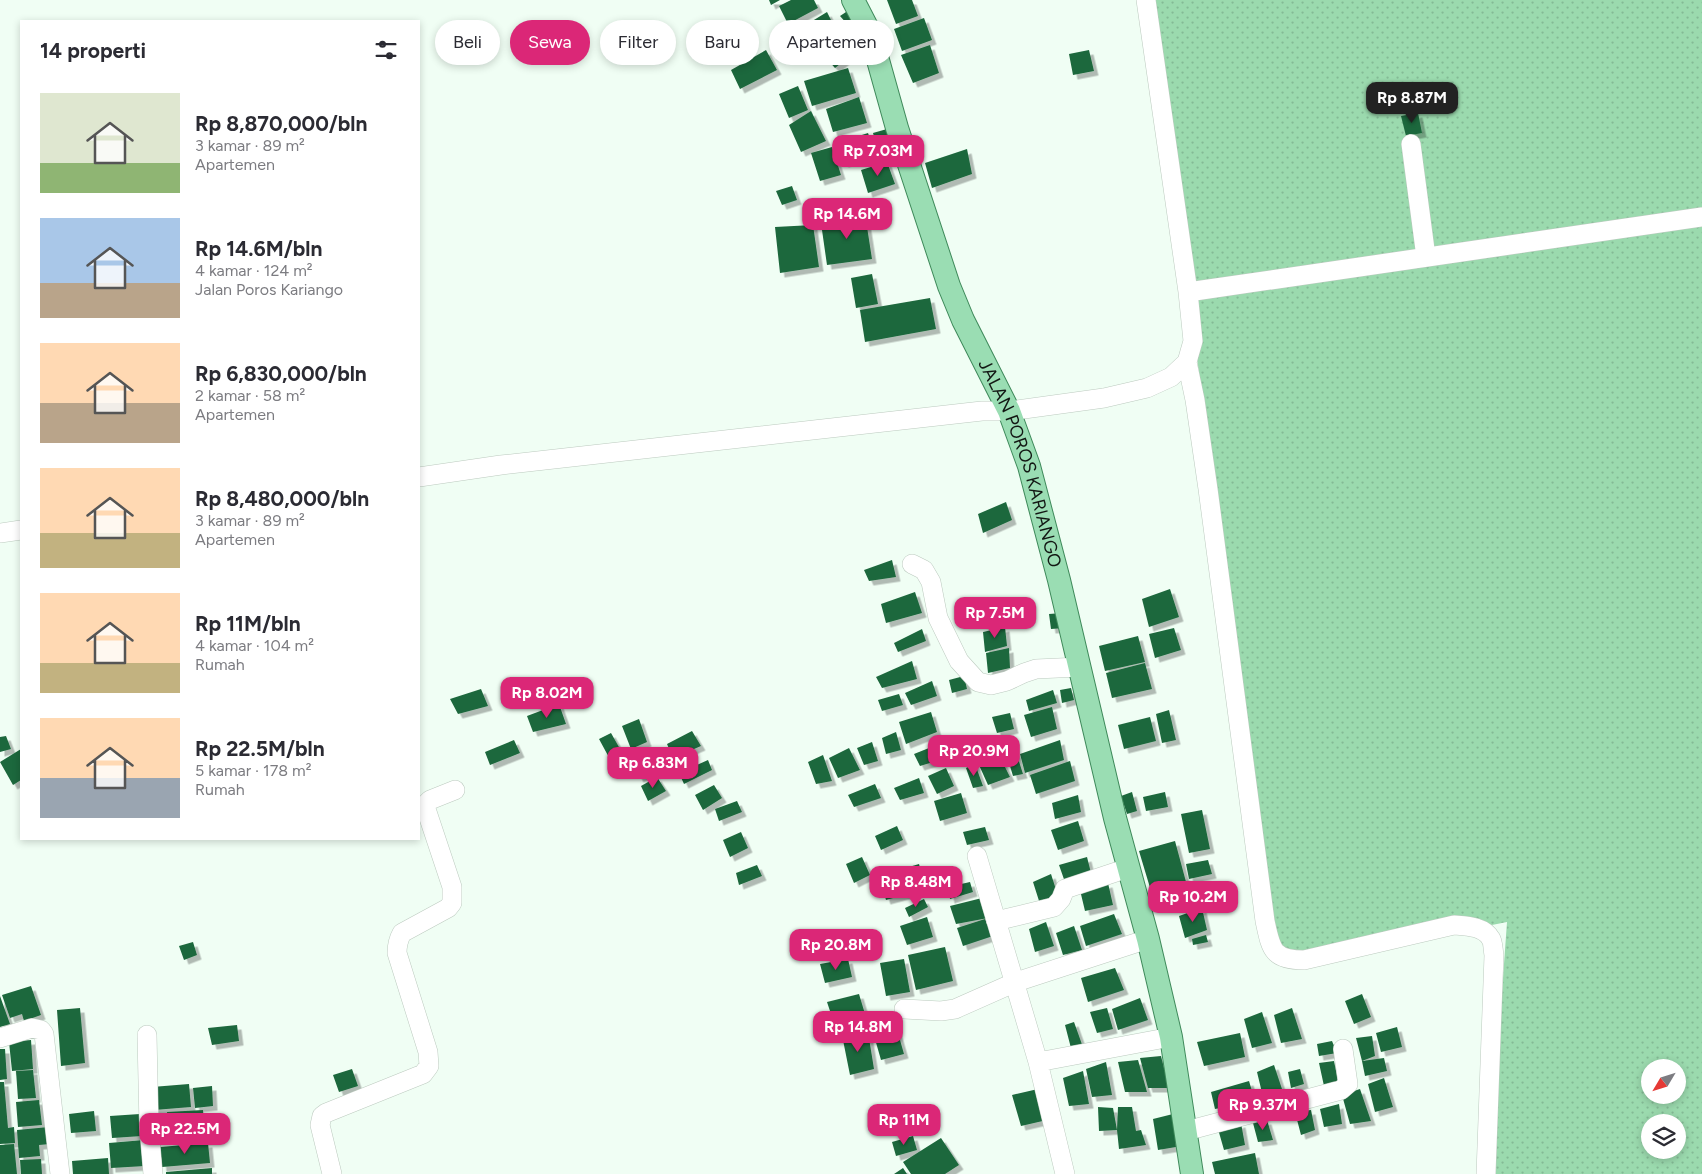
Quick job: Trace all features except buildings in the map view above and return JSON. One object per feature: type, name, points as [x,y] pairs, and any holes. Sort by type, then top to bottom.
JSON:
[{"type":"main road","name":"JALAN POROS KARIANGO","points":[[854,0],[867,27],[876,53],[897,128],[950,286],[963,320],[1008,411],[1030,466],[1171,1037],[1192,1174]]},
{"type":"street","points":[[1146,0],[1188,292],[1193,341],[1187,362],[1195,400],[1208,489],[1265,921],[1270,943],[1277,955],[1289,960],[1304,960],[1454,925],[1472,927],[1484,932],[1491,939],[1494,955],[1486,1174]]},
{"type":"street","points":[[1411,144],[1426,258]]},
{"type":"street","points":[[1188,292],[1702,217]]},
{"type":"street","points":[[420,477],[982,411],[1008,411],[1104,398],[1147,388],[1171,377],[1187,362]]},
{"type":"street","points":[[0,533],[20,530]]},
{"type":"street","points":[[912,564],[924,570],[931,582],[938,618],[959,660],[978,682],[991,684],[1008,681],[1036,669],[1080,667]]},
{"type":"street","points":[[332,1174],[320,1125],[322,1116],[423,1074],[429,1066],[428,1052],[397,953],[397,946],[402,933],[448,908],[452,903],[452,888],[426,804],[430,800],[455,790]]},
{"type":"street","points":[[977,856],[1016,982],[1038,1062],[1065,1174]]},
{"type":"street","points":[[996,921],[1054,907],[1061,899],[1065,889],[1128,868]]},
{"type":"street","points":[[904,1010],[941,1011],[956,1009],[1016,982],[1148,938]]},
{"type":"street","points":[[0,1038],[35,1028],[41,1030],[44,1034],[60,1174]]},
{"type":"street","points":[[147,1034],[149,1127],[153,1174]]},
{"type":"street","points":[[1038,1062],[1171,1037]]},
{"type":"street","points":[[1186,1131],[1341,1090],[1348,1084],[1343,1049]]},
{"type":"green space","points":[[1150,0],[1702,0],[1702,1174],[1489,1174],[1507,922],[1291,965],[1275,951]]}]
